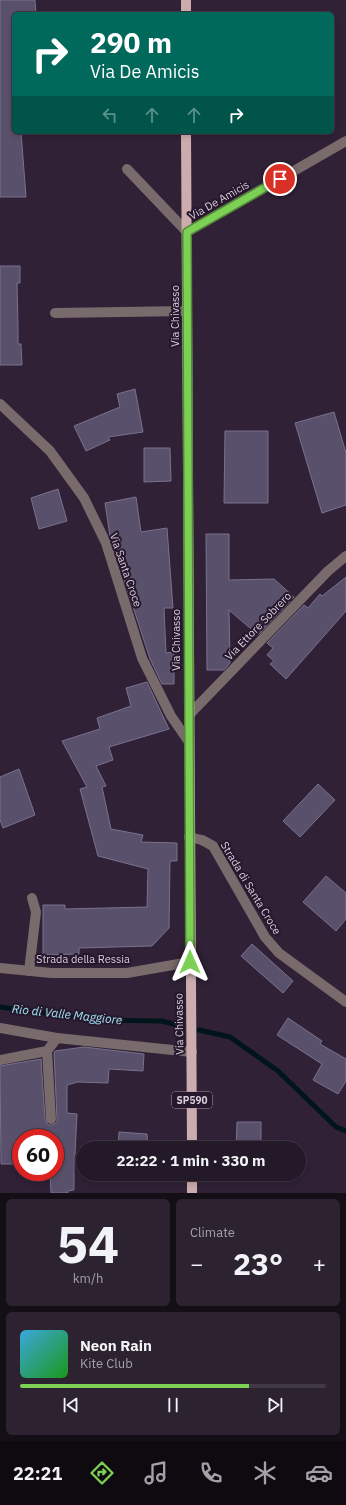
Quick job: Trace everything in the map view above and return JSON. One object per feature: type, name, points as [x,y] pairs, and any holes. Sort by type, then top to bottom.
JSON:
[{"type":"main road","points":[[186,0],[186,12]]},
{"type":"main road","name":"Via Chivasso","points":[[186,134],[192,1141]]},
{"type":"main road","points":[[192,1181],[192,1193]]},
{"type":"street","name":"Via De Amicis","points":[[187,232],[346,141]]},
{"type":"street","points":[[127,169],[187,232]]},
{"type":"street","points":[[55,313],[187,311]]},
{"type":"street","name":"Via Santa Croce","points":[[0,404],[50,451],[84,498],[106,543],[142,658],[171,716],[189,742]]},
{"type":"street","name":"Via Ettore Sobrero","points":[[189,715],[328,571],[346,556]]},
{"type":"street","name":"Strada di Santa Croce","points":[[189,837],[202,840],[213,846],[265,937],[279,953],[346,1002]]},
{"type":"street","points":[[29,971],[36,912],[32,898]]},
{"type":"street","name":"Strada della Ressia","points":[[0,968],[29,971],[127,973],[190,962]]},
{"type":"street","points":[[0,1028],[57,1038],[192,1052]]},
{"type":"street","points":[[50,1119],[47,1051],[57,1038]]},
{"type":"street","points":[[0,1060],[47,1051]]},
{"type":"building","points":[[0,0],[35,0],[36,12],[12,12],[12,134],[21,134],[26,197],[0,197]]},
{"type":"building","points":[[0,266],[20,266],[20,283],[17,283],[18,344],[21,344],[22,365],[0,365]]},
{"type":"building","points":[[135,389],[143,432],[108,437],[110,440],[86,451],[74,426],[120,407],[117,394]]},
{"type":"building","points":[[334,412],[346,453],[346,505],[322,513],[295,423]]},
{"type":"building","points":[[225,431],[268,431],[268,503],[224,503]]},
{"type":"building","points":[[144,448],[170,448],[171,481],[144,482]]},
{"type":"building","points":[[58,489],[67,521],[39,529],[31,498]]},
{"type":"building","points":[[136,497],[141,532],[167,528],[173,608],[164,608],[166,653],[174,652],[174,684],[162,684],[150,659],[110,536],[105,503]]},
{"type":"building","points":[[206,534],[229,534],[229,580],[274,579],[294,597],[258,635],[229,610],[230,663],[224,670],[207,670]]},
{"type":"building","points":[[346,577],[346,611],[286,679],[270,664],[274,661],[267,655],[273,648],[267,643],[304,605],[308,608],[320,594],[322,596]]},
{"type":"building","points":[[147,682],[169,729],[109,747],[113,760],[96,766],[106,786],[102,787],[111,829],[143,835],[141,842],[177,843],[177,861],[170,861],[169,928],[152,946],[79,948],[79,954],[43,955],[43,905],[65,905],[65,909],[147,907],[148,869],[98,856],[80,789],[87,787],[62,741],[100,729],[97,718],[131,706],[126,688]]},
{"type":"building","points":[[19,769],[35,815],[3,828],[0,820],[0,777]]},
{"type":"building","points":[[318,784],[335,800],[300,837],[283,821]]},
{"type":"building","points":[[326,876],[346,893],[346,919],[336,931],[303,902]]},
{"type":"building","points":[[252,944],[293,981],[283,993],[241,956]]},
{"type":"building","points":[[288,1018],[322,1041],[320,1044],[346,1059],[346,1081],[338,1094],[313,1080],[322,1064],[277,1035]]},
{"type":"building","points":[[84,1047],[144,1054],[143,1071],[109,1069],[108,1083],[78,1082],[67,1085],[67,1113],[77,1114],[74,1155],[74,1190],[68,1191],[68,1193],[51,1193],[50,1181],[64,1181],[64,1129],[12,1129],[12,1164],[1,1164],[0,1066],[41,1059],[45,1119],[48,1125],[52,1125],[57,1122],[55,1051]]},
{"type":"building","points":[[237,1122],[261,1122],[261,1141],[236,1141]]},
{"type":"building","points":[[119,1132],[147,1134],[148,1141],[118,1141]]},
{"type":"waterway","name":"Rio di Valle Maggiore","points":[[0,1007],[95,1020],[162,1021],[181,1026]]},
{"type":"waterway","name":"Rio di Valle Maggiore","points":[[199,1030],[230,1037],[278,1071],[336,1127],[346,1131]]},
{"type":"route","points":[[190,962],[187,232],[280,179]]}]
